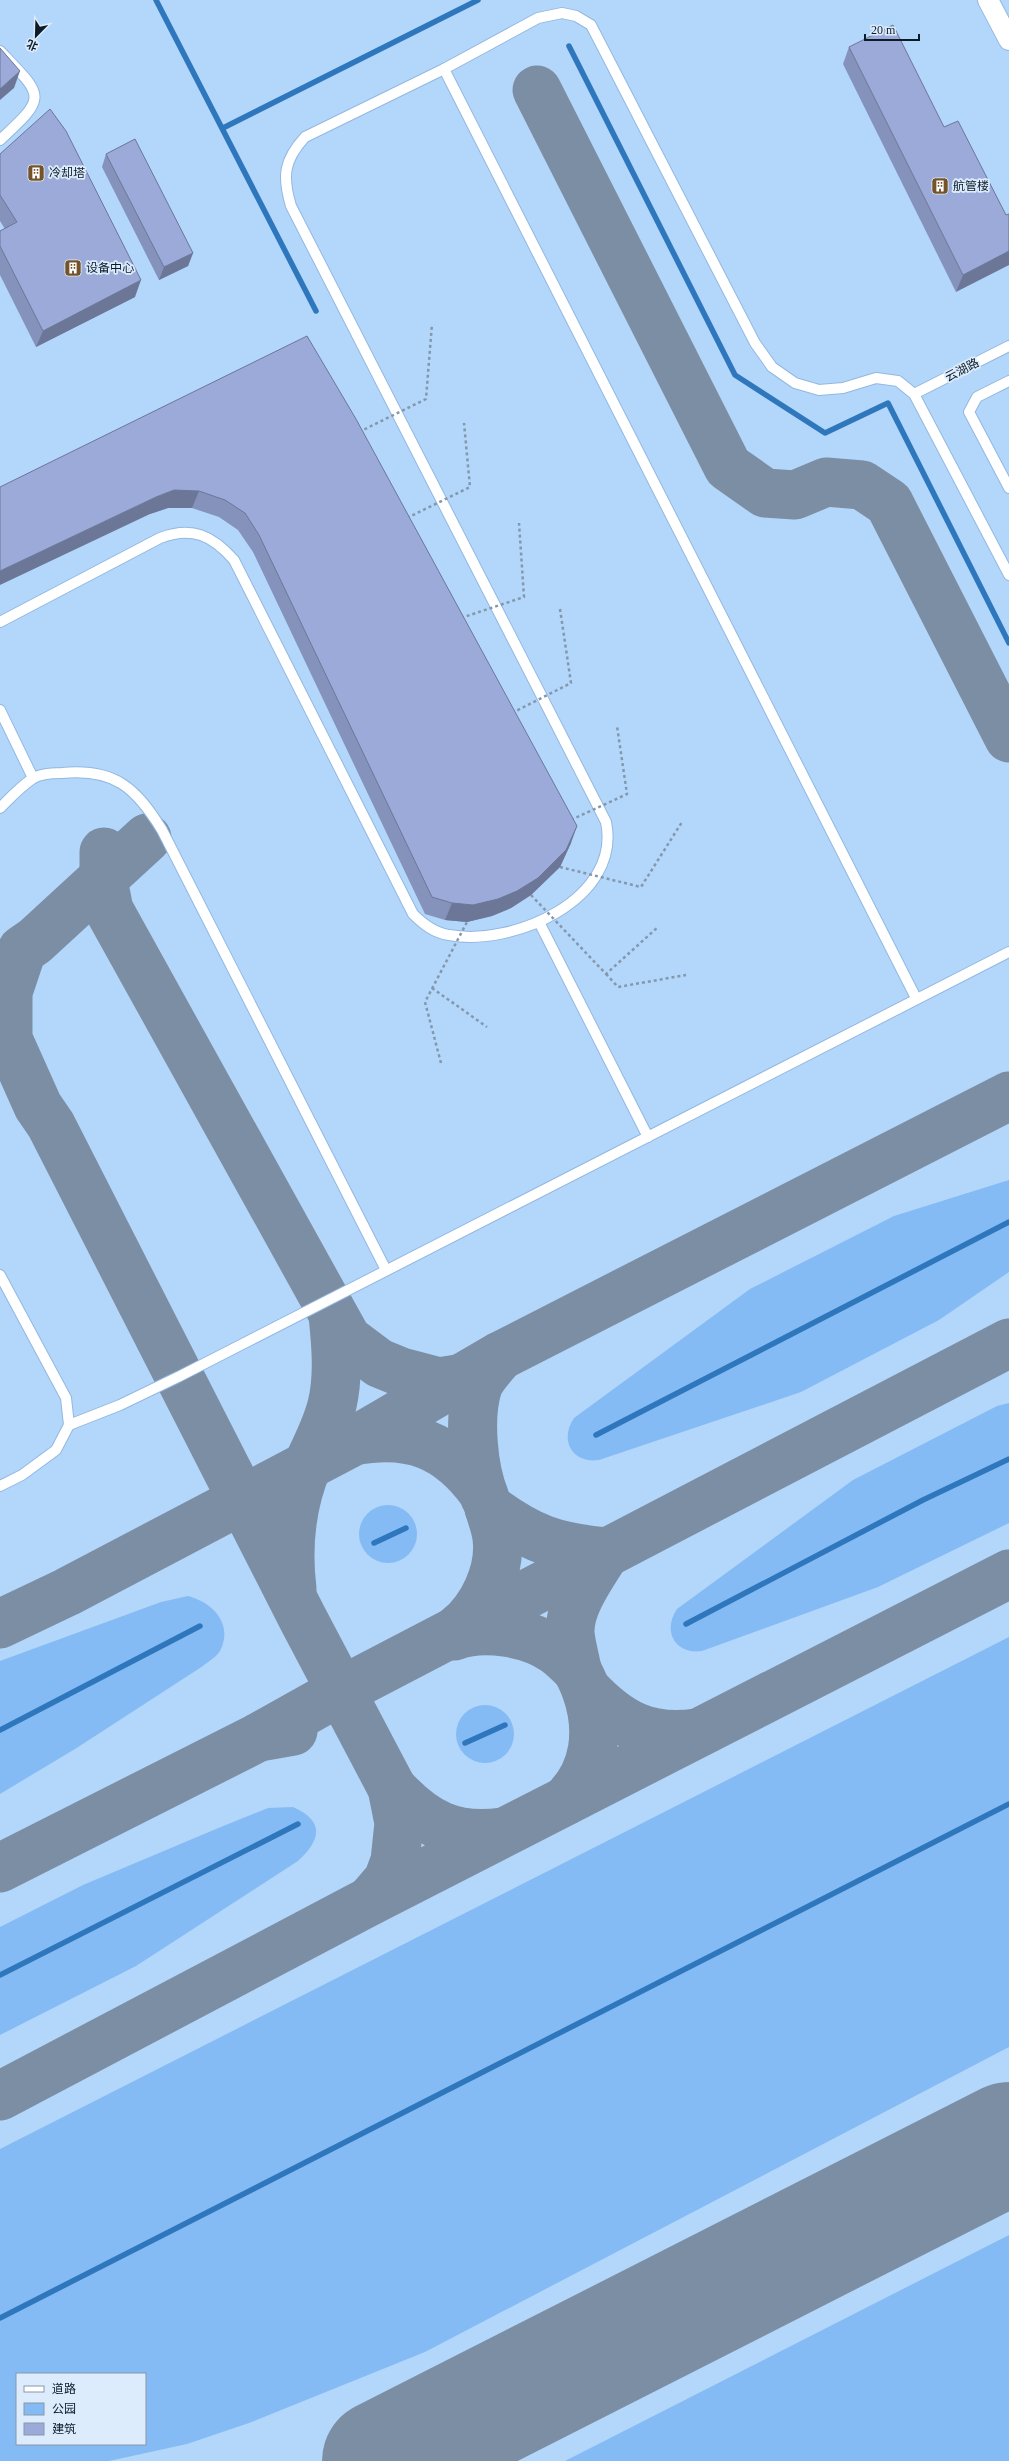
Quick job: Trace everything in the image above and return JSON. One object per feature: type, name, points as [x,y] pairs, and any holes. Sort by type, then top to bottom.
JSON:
[{"type":"street","points":[[988,0],[1009,40]]},
{"type":"lane","points":[[0,622],[165,536],[176,532],[199,535],[219,543],[234,560],[413,914],[426,926],[448,935],[477,938],[504,934],[539,922],[571,903],[589,885],[602,866],[608,853],[610,838],[606,822],[291,206],[286,188],[287,167],[292,151],[305,137],[444,69],[538,18],[562,13],[576,16],[591,25],[755,343],[772,367],[795,383],[819,390],[843,388],[876,378],[898,381],[914,394],[1009,575]]},
{"type":"lane","points":[[0,51],[29,81],[35,92],[34,103],[30,113],[0,140]]},
{"type":"lane","points":[[444,69],[916,998]]},
{"type":"lane","name":"云湖路","points":[[914,394],[1009,346]]},
{"type":"lane","points":[[1009,381],[977,397],[969,412],[1009,488]]},
{"type":"lane","points":[[0,710],[33,778]]},
{"type":"lane","points":[[0,808],[33,778],[65,772],[94,773],[114,779],[145,802],[162,830],[386,1270]]},
{"type":"lane","points":[[539,922],[648,1137]]},
{"type":"lane","points":[[69,1425],[120,1405],[648,1137],[916,998],[1009,952]]},
{"type":"lane","points":[[0,1275],[66,1398],[69,1425],[56,1450],[22,1474],[0,1486]]},
{"type":"path","points":[[356,433],[426,399],[432,324]]},
{"type":"path","points":[[402,520],[470,487],[464,423]]},
{"type":"path","points":[[457,620],[524,597],[520,523]]},
{"type":"path","points":[[509,714],[571,683],[560,609]]},
{"type":"path","points":[[568,822],[627,794],[617,726]]},
{"type":"path","points":[[560,867],[641,887],[682,822]]},
{"type":"path","points":[[531,895],[618,987],[686,975]]},
{"type":"path","points":[[441,1063],[425,1002],[467,922]]},
{"type":"path","points":[[606,974],[658,927]]},
{"type":"path","points":[[432,988],[487,1028]]},
{"type":"shaded area","points":[[0,0],[1009,0],[1009,2461],[0,2461]]},
{"type":"green space","points":[[1009,1180],[1009,1272],[939,1320],[801,1392],[599,1460],[582,1458],[575,1454],[571,1449],[568,1442],[568,1434],[574,1418],[750,1289],[894,1216]]},
{"type":"green space","points":[[1009,1403],[1009,1523],[878,1587],[702,1651],[685,1649],[678,1645],[674,1640],[671,1633],[671,1625],[677,1609],[853,1480],[997,1406]]},
{"type":"green space","points":[[388,1505],[404,1510],[412,1518],[417,1534],[412,1550],[404,1558],[388,1563],[372,1558],[364,1550],[359,1534],[364,1518],[372,1510]]},
{"type":"green space","points":[[188,1596],[205,1603],[212,1608],[222,1622],[224,1639],[218,1654],[203,1666],[75,1749],[0,1794],[0,1661],[161,1602]]},
{"type":"green space","points":[[1009,1637],[1009,2047],[425,2352],[249,2423],[187,2444],[109,2461],[0,2461],[0,2149]]},
{"type":"green space","points":[[485,1705],[501,1710],[509,1718],[514,1734],[509,1750],[501,1758],[485,1763],[469,1758],[461,1750],[456,1734],[461,1718],[469,1710]]},
{"type":"green space","points":[[293,1807],[311,1818],[315,1825],[316,1831],[315,1838],[311,1846],[298,1861],[136,1966],[0,2035],[0,1927],[83,1885],[216,1829],[268,1808]]},
{"type":"green space","points":[[1009,2235],[1009,2461],[565,2461]]},
{"type":"building","name":"航管楼","points":[[893,25],[944,127],[958,121],[1006,215],[1009,214],[1009,251],[963,275],[849,47]]},
{"type":"building","points":[[0,48],[20,71],[0,89]]},
{"type":"building","points":[[50,109],[66,131],[141,280],[43,331],[0,246],[0,231],[17,222],[0,195],[0,154]]},
{"type":"building","points":[[135,139],[193,253],[164,267],[106,154]]},
{"type":"building","points":[[307,336],[356,419],[577,826],[566,850],[538,878],[517,891],[498,899],[473,905],[452,903],[432,897],[259,535],[245,513],[225,500],[199,491],[174,490],[156,497],[0,571],[0,487]]},
{"type":"waterway","points":[[156,0],[316,311]]},
{"type":"waterway","points":[[223,128],[478,0]]},
{"type":"waterway","points":[[569,46],[735,375],[825,433],[888,403],[1009,643]]},
{"type":"waterway","points":[[596,1435],[1009,1222]]},
{"type":"waterway","points":[[686,1624],[923,1500],[1009,1459]]},
{"type":"waterway","points":[[374,1543],[406,1528]]},
{"type":"waterway","points":[[0,1730],[200,1626]]},
{"type":"waterway","points":[[465,1743],[505,1725]]},
{"type":"waterway","points":[[0,2318],[1009,1804]]},
{"type":"waterway","points":[[0,1975],[298,1824]]},
{"type":"taxiway","points":[[537,90],[728,467],[765,493],[795,495],[826,482],[862,485],[889,503],[1009,738]]},
{"type":"taxiway","points":[[147,838],[35,941],[22,950],[8,992],[8,1039],[38,1106],[51,1125],[303,1619],[392,1788],[399,1823],[395,1861],[388,1880],[370,1901]]},
{"type":"taxiway","points":[[104,852],[104,885],[109,910],[347,1339],[379,1363],[401,1372],[439,1382],[464,1378]]},
{"type":"taxiway","points":[[354,1441],[500,1356],[1009,1096]]},
{"type":"taxiway","points":[[292,1589],[290,1542],[294,1510],[302,1479],[322,1435],[332,1405],[336,1383],[333,1315]]},
{"type":"taxiway","points":[[259,1737],[341,1691],[1009,1343]]},
{"type":"taxiway","points":[[485,1498],[477,1473],[473,1443],[473,1412],[478,1386],[485,1374],[500,1356]]},
{"type":"taxiway","points":[[0,1624],[67,1592],[354,1441],[375,1438],[393,1438],[411,1440],[427,1445],[456,1463],[469,1475],[482,1491]]},
{"type":"taxiway","points":[[489,1508],[504,1519],[544,1540],[572,1547],[606,1552],[588,1580],[573,1612],[570,1633],[577,1670]]},
{"type":"taxiway","points":[[458,1629],[475,1611],[493,1576],[496,1563],[497,1538],[489,1508]]},
{"type":"taxiway","points":[[0,2096],[370,1901],[1009,1574]]},
{"type":"taxiway","points":[[454,1636],[479,1631],[506,1632],[520,1635],[545,1644],[559,1653],[577,1670]]},
{"type":"taxiway","points":[[560,1641],[584,1683],[593,1720],[594,1735],[589,1763],[583,1777],[575,1790],[565,1801]]},
{"type":"taxiway","points":[[586,1689],[610,1712],[636,1727],[664,1734],[680,1735],[697,1733]]},
{"type":"taxiway","points":[[0,1868],[259,1737],[293,1731]]},
{"type":"taxiway","points":[[392,1788],[416,1811],[429,1820],[442,1826],[455,1831],[470,1833],[486,1834],[503,1832]]},
{"type":"taxiway","points":[[351,2461],[511,2396]]},
{"type":"runway","points":[[383,2461],[1009,2143]]},
{"type":"place","name":"冷却塔","points":[[36,173]]},
{"type":"place","name":"航管楼","points":[[940,186]]},
{"type":"place","name":"设备中心","points":[[73,268]]}]
